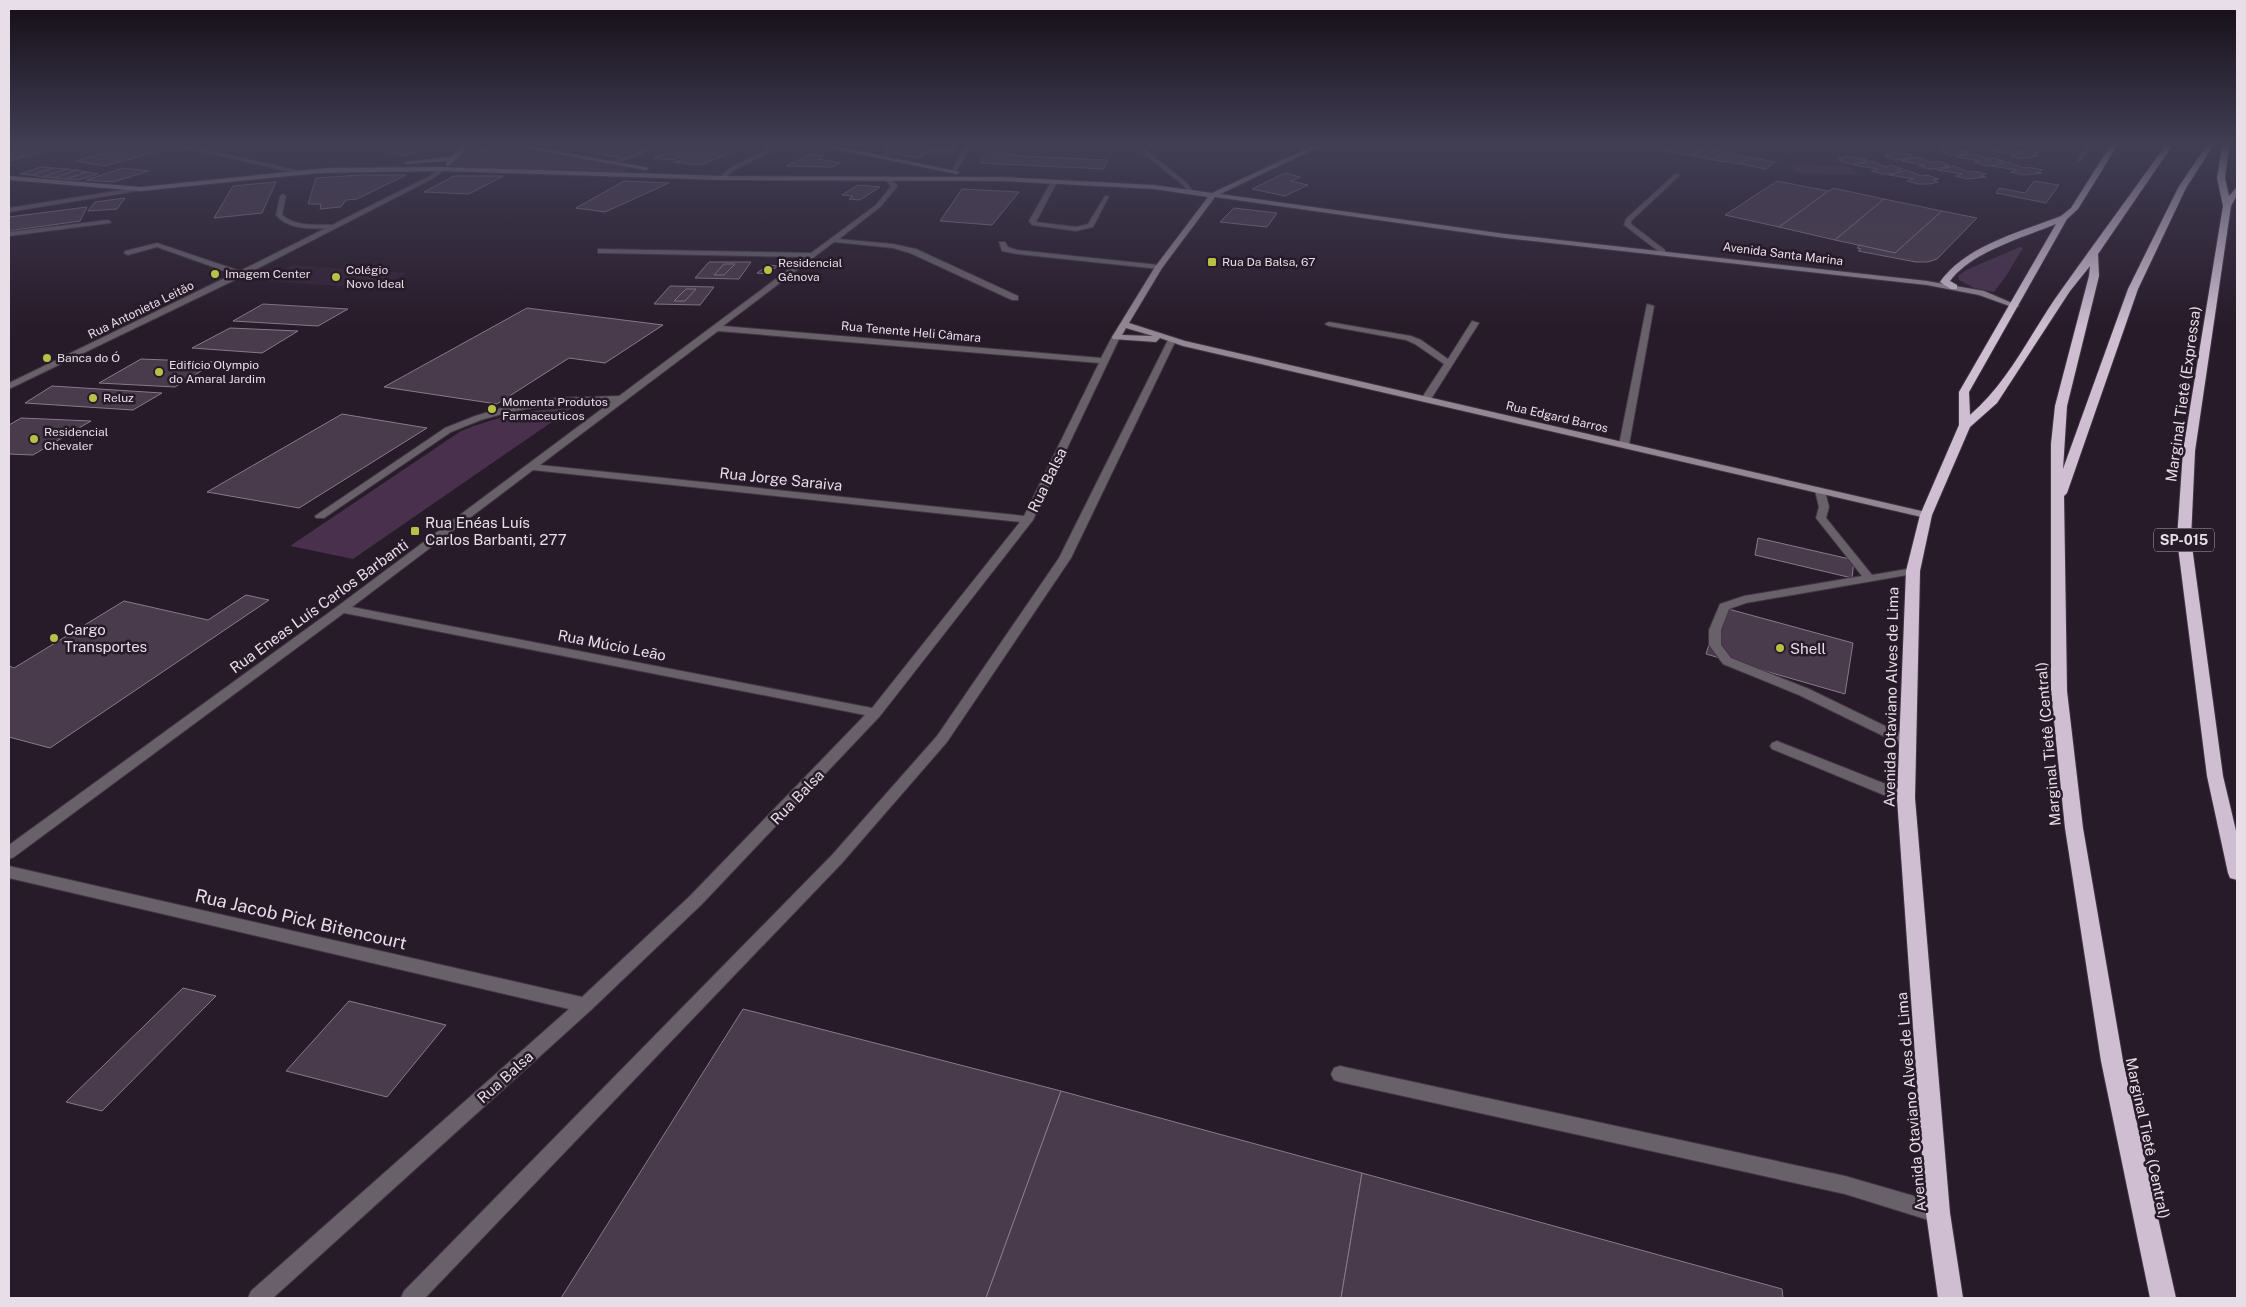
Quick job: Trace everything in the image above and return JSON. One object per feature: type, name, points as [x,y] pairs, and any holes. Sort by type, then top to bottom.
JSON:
[{"type":"highway","name":"Avenida Otaviano Alves de Lima","points":[[1950,1298],[1938,1213],[1906,798],[1909,743],[1912,571],[1926,515],[1965,425],[1964,392],[2064,218],[2075,207]]},
{"type":"highway","points":[[1965,425],[1993,401],[2066,290],[2127,207]]},
{"type":"highway","points":[[2057,504],[2133,289],[2173,207]]},
{"type":"highway","name":"Marginal Tietê (Expressa)","points":[[2227,207],[2189,451],[2184,539],[2215,776],[2237,873]]},
{"type":"highway","points":[[1954,287],[1945,282],[1955,268],[2007,241],[2064,218]]},
{"type":"highway","name":"Marginal Tietê (Central)","points":[[2094,254],[2094,276],[2062,406],[2057,444],[2059,691],[2074,828],[2112,1061],[2163,1298]]},
{"type":"main road","name":"Rua Balsa","points":[[1116,337],[1159,267],[1204,207]]},
{"type":"main road","name":"Avenida Santa Marina","points":[[1298,207],[1505,236],[1662,252],[1954,287],[2015,306]]},
{"type":"main road","name":"Rua Edgard Barros","points":[[1123,324],[1177,342],[1926,515]]},
{"type":"main road","name":"Rua Edgard Barros","points":[[1116,337],[1177,342]]},
{"type":"street","points":[[9,210],[28,207]]},
{"type":"street","points":[[281,207],[280,215],[282,219],[291,223],[333,227]]},
{"type":"street","name":"Rua Antonieta Leitão","points":[[9,386],[240,274],[373,207]]},
{"type":"street","name":"Rua Eneas Luís Carlos Barbanti","points":[[9,853],[342,609],[877,207]]},
{"type":"street","points":[[1040,207],[1032,221],[1034,224],[1076,229],[1091,226],[1101,207]]},
{"type":"street","points":[[1642,207],[1628,220],[1627,226],[1662,252]]},
{"type":"street","points":[[9,234],[108,222]]},
{"type":"street","points":[[831,240],[893,246],[913,251],[1015,298]]},
{"type":"street","points":[[1002,244],[1006,250],[1017,252],[1159,267]]},
{"type":"street","points":[[128,253],[157,245],[240,274]]},
{"type":"street","points":[[601,252],[812,255]]},
{"type":"street","points":[[1624,445],[1650,306]]},
{"type":"street","points":[[1426,399],[1475,323]]},
{"type":"street","points":[[1329,324],[1408,338],[1418,342],[1448,364]]},
{"type":"street","name":"Rua Tenente Heli Câmara","points":[[716,328],[1104,361]]},
{"type":"street","name":"Rua Balsa","points":[[258,1298],[584,1005],[703,893],[875,713],[1028,520],[1116,337]]},
{"type":"street","points":[[411,1298],[830,866],[942,739],[1065,558],[1177,342]]},
{"type":"street","points":[[320,516],[448,430],[478,418],[516,408],[556,401],[619,399]]},
{"type":"street","name":"Rua Jorge Saraiva","points":[[531,467],[1028,520]]},
{"type":"street","points":[[1820,491],[1824,507],[1821,518],[1870,578]]},
{"type":"street","points":[[1909,743],[1804,692],[1727,661],[1715,645],[1715,630],[1724,607],[1744,600],[1912,571]]},
{"type":"street","name":"Rua Múcio Leão","points":[[342,609],[875,713]]},
{"type":"street","points":[[1777,746],[1906,798]]},
{"type":"street","name":"Rua Jacob Pick Bitencourt","points":[[9,872],[584,1005]]},
{"type":"street","points":[[1340,1074],[1845,1184],[1938,1213]]},
{"type":"shaded area","points":[[2020,247],[2023,248],[1994,292],[1974,288],[1959,280],[1958,276],[1966,270]]},
{"type":"shaded area","name":"Colégio Novo Ideal","points":[[293,265],[407,273],[380,289],[263,281]]},
{"type":"shaded area","points":[[572,408],[353,559],[290,546],[461,431],[515,414]]},
{"type":"building","points":[[87,207],[80,221],[9,231],[9,217]]},
{"type":"building","points":[[91,207],[118,207],[117,209],[88,211]]},
{"type":"building","points":[[221,207],[265,207],[262,213],[214,218]]},
{"type":"building","points":[[320,207],[341,207],[341,207],[320,209]]},
{"type":"building","points":[[578,207],[616,207],[605,212],[576,208]]},
{"type":"building","points":[[950,207],[1007,207],[992,225],[940,221]]},
{"type":"building","points":[[1737,207],[1806,207],[1779,227],[1725,215]]},
{"type":"building","points":[[1807,207],[1874,207],[1835,240],[1779,227]]},
{"type":"building","points":[[1874,207],[1923,207],[1942,211],[1895,253],[1835,240]]},
{"type":"building","points":[[1234,208],[1277,213],[1267,227],[1220,222]]},
{"type":"building","points":[[1942,211],[1977,218],[1937,259],[1928,262],[1916,262],[1858,251],[1861,249],[1857,248],[1859,245],[1895,253]]},
{"type":"building","points":[[709,262],[751,262],[739,279],[695,278]]},
{"type":"building","points":[[724,264],[735,264],[724,275],[714,275]]},
{"type":"building","name":"Residencial Gênova","points":[[768,265],[778,266],[767,274],[757,273]]},
{"type":"building","points":[[670,286],[714,287],[700,305],[654,304]]},
{"type":"building","points":[[686,289],[696,289],[685,301],[674,301]]},
{"type":"building","points":[[263,304],[348,309],[318,326],[233,321]]},
{"type":"building","points":[[527,308],[663,325],[605,363],[569,358],[497,404],[384,387]]},
{"type":"building","points":[[230,328],[298,331],[262,353],[192,348]]},
{"type":"building","name":"Edifício Olympio do Amaral Jardim","points":[[141,359],[216,362],[175,387],[99,383]]},
{"type":"building","name":"Reluz","points":[[52,386],[162,393],[133,410],[25,403]]},
{"type":"building","points":[[342,414],[427,428],[299,508],[207,492]]},
{"type":"building","name":"Residencial Chevaler","points":[[21,418],[91,421],[33,455],[9,454],[9,425]]},
{"type":"building","points":[[1758,538],[1854,560],[1852,578],[1755,555]]},
{"type":"building","points":[[246,595],[269,600],[50,748],[9,737],[9,666],[14,668],[124,601],[208,620]]},
{"type":"building","name":"Shell","points":[[1721,607],[1853,643],[1845,694],[1706,654]]},
{"type":"building","points":[[183,988],[216,996],[102,1111],[66,1102]]},
{"type":"building","points":[[349,1001],[446,1025],[387,1097],[286,1071]]},
{"type":"building","points":[[743,1009],[1061,1091],[986,1298],[561,1298]]},
{"type":"building","points":[[1061,1091],[1362,1173],[1341,1298],[986,1298]]},
{"type":"building","points":[[1362,1173],[1782,1289],[1783,1298],[1341,1298]]},
{"type":"place","name":"Rua Da Balsa, 67","points":[[1212,262]]},
{"type":"place","name":"Residencial Gênova","points":[[768,270]]},
{"type":"place","name":"Imagem Center","points":[[215,274]]},
{"type":"place","name":"Colégio Novo Ideal","points":[[336,277]]},
{"type":"place","name":"Banca do Ó","points":[[47,358]]},
{"type":"place","name":"Edifício Olympio do Amaral Jardim","points":[[159,372]]},
{"type":"place","name":"Reluz","points":[[93,398]]},
{"type":"place","name":"Momenta Produtos Farmaceuticos","points":[[492,409]]},
{"type":"place","name":"Residencial Chevaler","points":[[34,439]]},
{"type":"place","name":"Rua Enéas Luís Carlos Barbanti, 277","points":[[415,531]]},
{"type":"place","name":"Cargo Transportes","points":[[54,638]]},
{"type":"place","name":"Shell","points":[[1780,648]]}]
